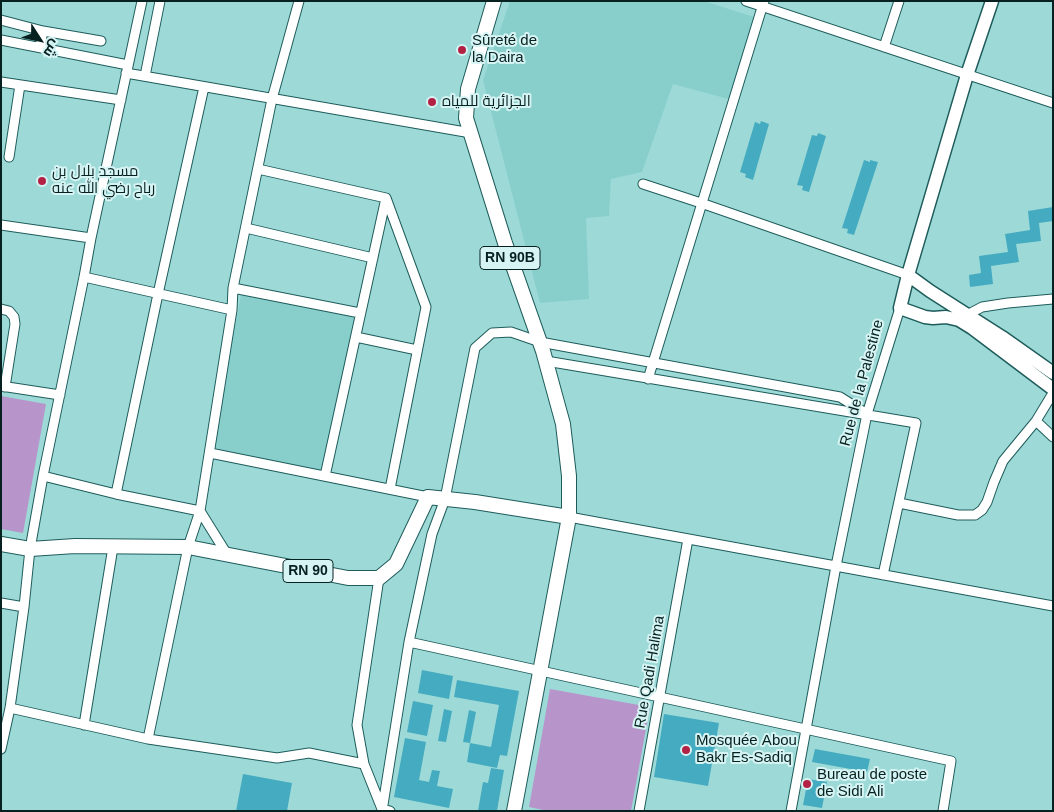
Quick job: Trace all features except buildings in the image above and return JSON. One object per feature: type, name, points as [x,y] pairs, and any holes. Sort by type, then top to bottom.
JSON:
[{"type":"main road","name":"RN 90B","points":[[494,1],[468,89],[466,118],[504,243],[540,342],[563,424],[570,476],[569,517]]},
{"type":"main road","name":"Rue de la Palestine","points":[[900,308],[908,275],[992,1]]},
{"type":"main road","points":[[908,275],[965,318],[1053,391]]},
{"type":"main road","points":[[900,308],[925,317],[965,318],[1002,338],[1053,373]]},
{"type":"main road","points":[[378,578],[396,564],[428,497],[475,502],[569,517],[514,811]]},
{"type":"main road","name":"RN 90","points":[[1,544],[30,549],[75,546],[188,547],[348,578],[378,578]]},
{"type":"street","points":[[1,749],[10,708],[30,549],[43,476],[91,238],[142,1]]},
{"type":"street","points":[[145,76],[160,1]]},
{"type":"street","points":[[148,739],[188,547],[200,511],[232,310],[233,288],[272,99],[299,1]]},
{"type":"street","points":[[746,1],[763,4],[884,47],[1053,103]]},
{"type":"street","points":[[884,47],[899,1]]},
{"type":"street","points":[[648,379],[763,4]]},
{"type":"street","points":[[1,20],[43,31],[101,42]]},
{"type":"street","points":[[40,47],[43,31]]},
{"type":"street","points":[[1,40],[40,47],[127,69],[145,76],[471,133]]},
{"type":"street","points":[[1,82],[121,100]]},
{"type":"street","points":[[9,157],[20,85]]},
{"type":"street","points":[[116,494],[204,87]]},
{"type":"street","points":[[258,169],[386,198]]},
{"type":"street","points":[[643,184],[908,275]]},
{"type":"street","points":[[325,476],[386,198]]},
{"type":"street","points":[[386,198],[426,307],[390,489]]},
{"type":"street","points":[[1,226],[91,238]]},
{"type":"street","points":[[246,228],[373,258]]},
{"type":"street","points":[[84,277],[232,310]]},
{"type":"street","points":[[233,288],[360,313]]},
{"type":"street","points":[[965,318],[982,307],[1053,298]]},
{"type":"street","name":"Rue de la Palestine","points":[[791,811],[836,566],[867,414],[900,308]]},
{"type":"street","points":[[1,309],[9,311],[14,317],[15,324],[3,386],[60,395]]},
{"type":"street","points":[[384,810],[409,642],[432,534],[445,499],[475,348],[492,333],[511,332],[540,342],[840,396],[867,414]]},
{"type":"street","points":[[356,337],[417,350]]},
{"type":"street","points":[[546,361],[916,423],[883,575]]},
{"type":"street","points":[[899,503],[958,515],[975,515],[982,510],[1003,461],[1036,420],[1053,391]]},
{"type":"street","points":[[1036,420],[1053,437]]},
{"type":"street","points":[[210,453],[428,497]]},
{"type":"street","points":[[43,476],[116,494],[200,511],[228,556]]},
{"type":"street","points":[[569,517],[1053,606]]},
{"type":"street","name":"Rue Qadi Halima","points":[[639,811],[688,539]]},
{"type":"street","points":[[84,725],[113,546]]},
{"type":"street","points":[[378,578],[357,725],[364,764],[384,810]]},
{"type":"street","points":[[1,603],[24,607]]},
{"type":"street","points":[[409,642],[951,760],[943,811]]},
{"type":"street","points":[[10,708],[148,739],[278,758],[309,753],[364,764]]},
{"type":"shaded area","points":[[510,1],[704,1],[757,18],[732,100],[673,84],[642,172],[611,179],[609,216],[586,218],[589,299],[540,303],[483,80]]},
{"type":"shaded area","points":[[242,290],[360,313],[325,476],[211,447]]},
{"type":"shaded area","points":[[1,396],[46,404],[23,533],[1,529]]},
{"type":"shaded area","points":[[550,689],[650,707],[631,811],[548,811],[529,807]]},
{"type":"place","name":"Sûreté de la Daira","points":[[462,50]]},
{"type":"place","name":"الجزائرية للمياه","points":[[432,102]]},
{"type":"place","name":"مسجد بلال بن رباح رضي الله عنه","points":[[42,181]]},
{"type":"place","name":"Mosquée Abou Bakr Es-Sadiq","points":[[686,750]]},
{"type":"place","name":"Bureau de poste de Sidi Ali","points":[[807,784]]}]
